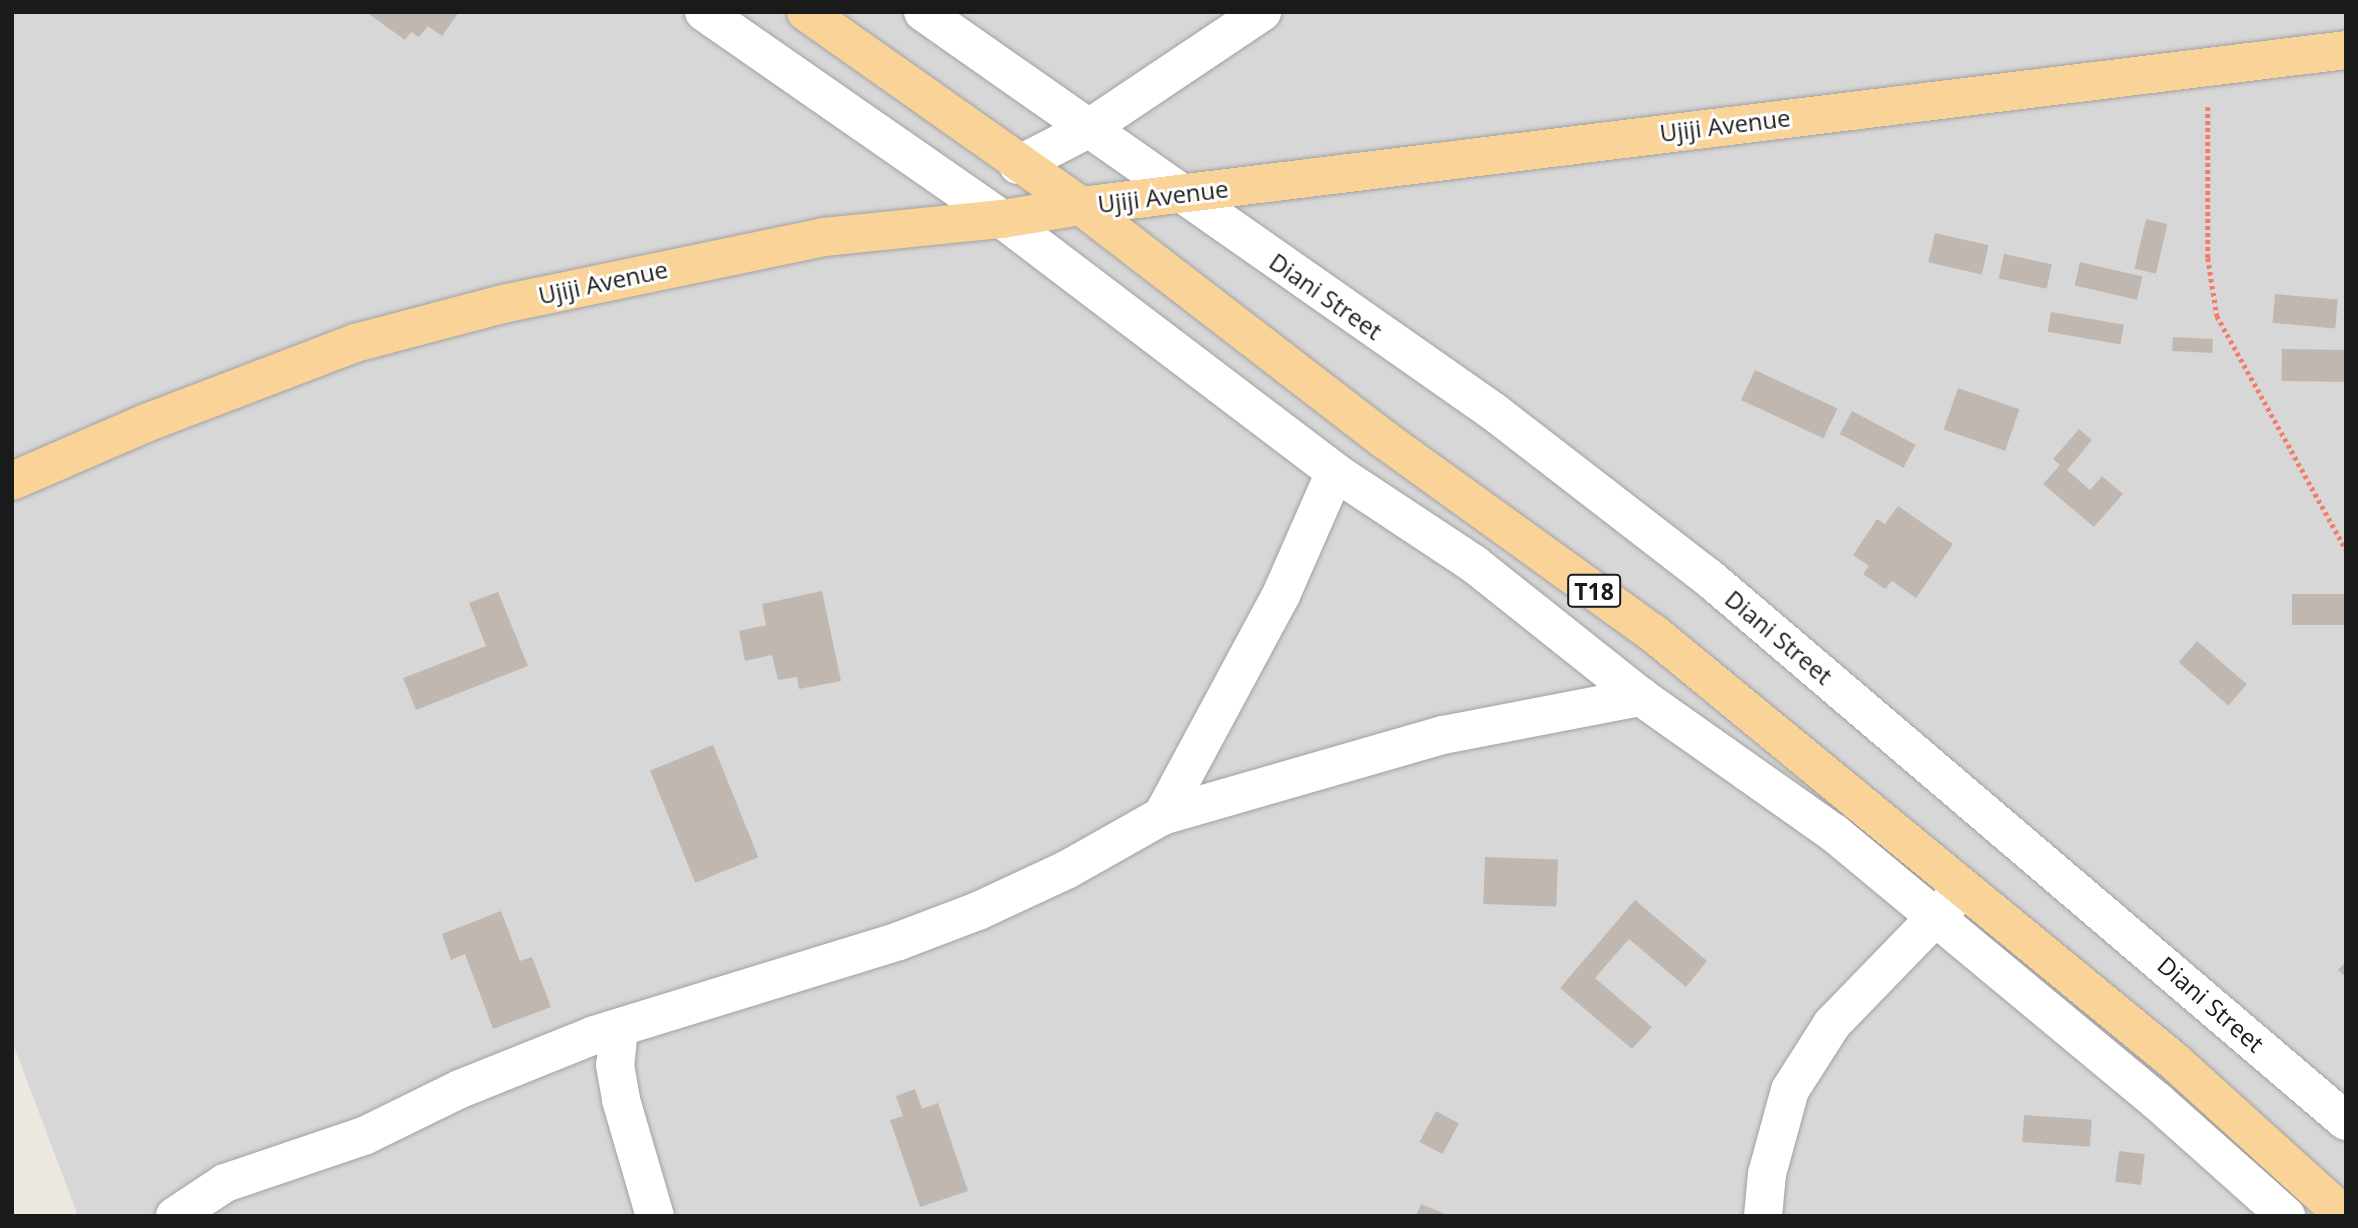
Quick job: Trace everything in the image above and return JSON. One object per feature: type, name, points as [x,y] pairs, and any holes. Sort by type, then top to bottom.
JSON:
[{"type":"main road","name":"T18","points":[[806,12],[1018,165],[1081,206],[1385,440],[1653,633],[2174,1061],[2345,1216]]},
{"type":"main road","name":"Ujiji Avenue","points":[[12,481],[146,423],[355,343],[503,304],[824,237],[1002,219],[1081,206],[2204,64],[2346,50]]},
{"type":"street","points":[[705,12],[1002,219],[1335,472],[1474,564],[1641,697],[1834,832],[2286,1216]]},
{"type":"street","name":"Diani Street","points":[[922,12],[1086,130],[1494,412],[1709,578],[2346,1121]]},
{"type":"street","points":[[1018,165],[1086,130],[1262,12]]},
{"type":"street","points":[[1162,816],[1281,595],[1335,472]]},
{"type":"street","points":[[175,1216],[225,1183],[364,1136],[460,1089],[619,1029],[899,941],[978,911],[1068,869],[1162,816],[1443,735],[1641,697]]},
{"type":"street","points":[[1763,1216],[1767,1174],[1790,1090],[1832,1024],[1964,889]]},
{"type":"street","points":[[619,1029],[615,1065],[621,1100],[655,1216]]},
{"type":"path","points":[[2204,64],[2208,258],[2217,316],[2346,550]]},
{"type":"shaded area","points":[[12,12],[2346,12],[2346,1216],[78,1216],[12,1041]]},
{"type":"building","points":[[366,12],[459,12],[442,36],[428,26],[419,37],[411,32],[405,40]]},
{"type":"building","points":[[2146,219],[2167,224],[2156,274],[2135,269]]},
{"type":"building","points":[[1935,233],[1989,245],[1982,275],[1928,262]]},
{"type":"building","points":[[2004,254],[2052,264],[2047,289],[1999,278]]},
{"type":"building","points":[[2080,262],[2142,276],[2137,300],[2075,285]]},
{"type":"building","points":[[2275,294],[2338,299],[2335,328],[2272,323]]},
{"type":"building","points":[[2051,312],[2124,325],[2120,345],[2048,332]]},
{"type":"building","points":[[2173,337],[2213,339],[2212,353],[2172,351]]},
{"type":"building","points":[[2282,349],[2346,350],[2345,382],[2281,381]]},
{"type":"building","points":[[1755,370],[1837,408],[1824,438],[1741,400]]},
{"type":"building","points":[[1958,388],[2019,409],[2005,451],[1944,430]]},
{"type":"building","points":[[1852,411],[1916,445],[1903,468],[1840,434]]},
{"type":"building","points":[[2079,429],[2092,440],[2067,470],[2090,490],[2102,476],[2123,494],[2094,527],[2043,484],[2060,465],[2053,459]]},
{"type":"building","points":[[1898,506],[1953,544],[1916,598],[1892,581],[1885,589],[1863,574],[1869,566],[1853,555],[1877,519],[1885,524]]},
{"type":"building","points":[[822,591],[841,681],[799,689],[797,677],[778,680],[772,655],[745,661],[739,631],[766,625],[762,604]]},
{"type":"building","points":[[498,592],[528,666],[416,710],[403,678],[486,646],[469,603]]},
{"type":"building","points":[[2292,594],[2346,594],[2346,625],[2292,625]]},
{"type":"building","points":[[2197,641],[2247,684],[2228,705],[2179,662]]},
{"type":"building","points":[[713,745],[758,857],[695,883],[650,770]]},
{"type":"building","points":[[1485,857],[1558,860],[1556,907],[1483,904]]},
{"type":"building","points":[[1635,900],[1707,961],[1686,987],[1629,939],[1595,978],[1652,1027],[1632,1049],[1560,988]]},
{"type":"building","points":[[501,911],[520,961],[532,957],[551,1007],[493,1029],[465,954],[451,960],[442,934]]},
{"type":"building","points":[[2346,961],[2346,977],[2338,970]]},
{"type":"building","points":[[915,1089],[922,1109],[938,1103],[968,1191],[920,1207],[890,1120],[903,1116],[896,1096]]},
{"type":"building","points":[[1436,1111],[1459,1123],[1443,1154],[1420,1142]]},
{"type":"building","points":[[2024,1115],[2092,1120],[2090,1147],[2022,1142]]},
{"type":"building","points":[[2119,1151],[2145,1154],[2141,1185],[2115,1182]]},
{"type":"building","points":[[1421,1204],[1450,1216],[1416,1216]]}]
